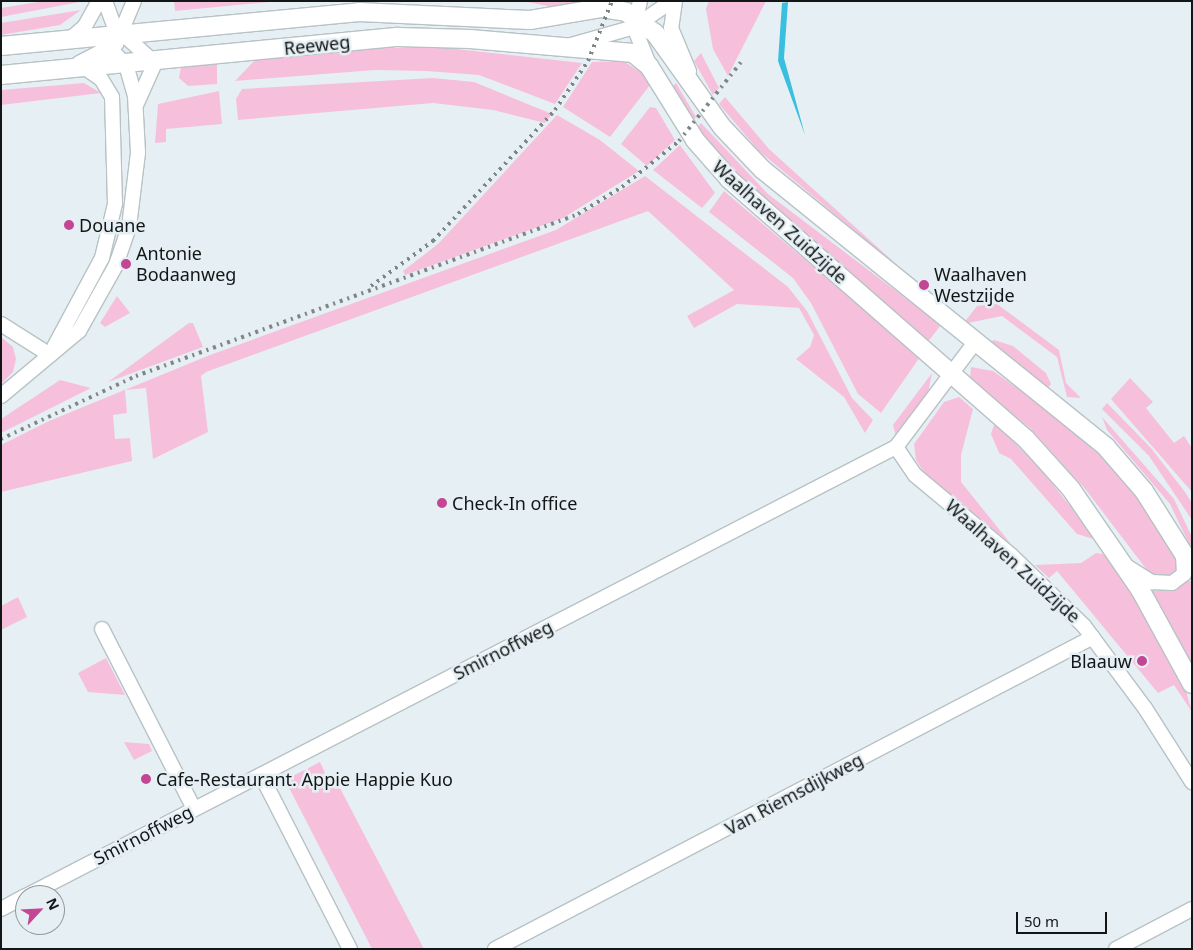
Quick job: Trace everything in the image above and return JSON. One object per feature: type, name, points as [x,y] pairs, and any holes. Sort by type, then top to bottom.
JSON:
[{"type":"main road","name":"Reeweg","points":[[1,46],[68,40],[111,40],[144,32],[359,12],[530,20],[611,8],[640,19]]},
{"type":"main road","name":"Waalhaven Zuidzijde","points":[[640,19],[722,127],[763,170],[1106,447],[1144,490],[1181,546],[1192,567]]},
{"type":"main road","name":"Reeweg","points":[[1,75],[155,63],[398,38],[568,46],[637,55]]},
{"type":"main road","name":"Waalhaven Zuidzijde","points":[[637,55],[653,72],[695,140],[730,180],[1033,447],[1071,489],[1126,566],[1192,684]]},
{"type":"street","points":[[68,40],[85,26],[99,1]]},
{"type":"street","points":[[1,396],[79,331],[123,247],[135,192],[136,105],[126,65],[111,40],[105,1]]},
{"type":"street","name":"Reeweg","points":[[589,11],[612,1]]},
{"type":"street","name":"Reeweg","points":[[568,46],[640,19],[671,5]]},
{"type":"street","name":"Waalhaven Zuidzijde","points":[[671,5],[672,28],[681,54],[722,127]]},
{"type":"street","points":[[111,40],[132,8]]},
{"type":"street","points":[[132,8],[144,32]]},
{"type":"street","name":"Waalhaven Zuidzijde","points":[[640,19],[653,72]]},
{"type":"street","points":[[111,40],[155,63],[136,105]]},
{"type":"street","name":"Reeweg","points":[[76,68],[111,40]]},
{"type":"street","points":[[50,354],[102,258],[115,204],[112,97],[101,79],[76,68]]},
{"type":"street","points":[[1,324],[50,354]]},
{"type":"street","points":[[952,374],[976,341]]},
{"type":"street","name":"Smirnoffweg","points":[[47,885],[896,447],[952,374]]},
{"type":"street","name":"Waalhaven Zuidzijde","points":[[896,447],[915,475],[1011,555],[1093,637],[1192,782]]},
{"type":"street","name":"Waalhaven Zuidzijde","points":[[1126,566],[1152,582],[1172,583],[1187,565],[1181,546]]},
{"type":"street","points":[[102,629],[194,809]]},
{"type":"street","name":"Van Riemsdijkweg","points":[[495,949],[1093,637]]},
{"type":"street","points":[[261,775],[350,949]]},
{"type":"street","name":"Smirnoffweg","points":[[1,909],[15,902]]},
{"type":"street","points":[[1116,949],[1192,909]]},
{"type":"shaded area","points":[[44,1],[85,1],[1,17],[1,8]]},
{"type":"shaded area","points":[[174,1],[280,1],[175,11]]},
{"type":"shaded area","points":[[523,1],[592,1],[562,9]]},
{"type":"shaded area","points":[[709,1],[766,1],[728,76],[713,49],[706,9]]},
{"type":"shaded area","points":[[81,10],[60,25],[1,35],[1,23]]},
{"type":"shaded area","points":[[439,47],[582,63],[555,104],[479,75],[426,71],[375,70],[235,81],[255,60],[381,48]]},
{"type":"shaded area","points":[[701,53],[719,88],[713,95],[694,61]]},
{"type":"shaded area","points":[[623,61],[644,74],[650,85],[610,137],[563,107],[592,62]]},
{"type":"shaded area","points":[[217,63],[217,84],[188,86],[179,78],[181,67]]},
{"type":"shaded area","points":[[433,78],[474,82],[552,114],[545,123],[493,110],[433,103],[238,120],[236,99],[242,89]]},
{"type":"shaded area","points":[[84,83],[101,93],[1,105],[1,90]]},
{"type":"shaded area","points":[[676,83],[696,117],[690,123],[671,88]]},
{"type":"shaded area","points":[[219,91],[222,124],[166,129],[166,142],[155,143],[158,104]]},
{"type":"shaded area","points":[[725,97],[769,149],[916,282],[759,151],[719,104]]},
{"type":"shaded area","points":[[650,107],[656,108],[675,140],[647,166],[621,144]]},
{"type":"shaded area","points":[[557,115],[600,140],[639,171],[563,218],[405,275],[403,271],[438,244]]},
{"type":"shaded area","points":[[701,123],[768,194],[941,325],[927,343],[741,181],[696,129]]},
{"type":"shaded area","points":[[680,145],[715,193],[702,208],[653,170]]},
{"type":"shaded area","points":[[645,176],[788,287],[807,311],[852,398],[873,420],[865,433],[844,397],[796,359],[810,347],[814,335],[799,308],[737,304],[694,328],[687,316],[734,290],[648,211],[206,372],[201,376],[208,432],[153,459],[146,388],[125,390],[127,413],[113,415],[115,439],[130,438],[132,461],[1,492],[1,445],[49,421],[210,355],[556,230]]},
{"type":"shaded area","points":[[724,191],[920,357],[881,413],[858,394],[811,303],[793,278],[709,212]]},
{"type":"shaded area","points":[[117,296],[130,313],[105,327],[100,323]]},
{"type":"shaded area","points":[[997,304],[1059,350],[1066,383],[1081,398],[1067,397],[1057,357],[1002,316],[963,324],[977,306]]},
{"type":"shaded area","points":[[189,323],[193,323],[203,347],[108,382]]},
{"type":"shaded area","points":[[1,337],[13,347],[16,359],[13,372],[1,384]]},
{"type":"shaded area","points":[[994,340],[1013,346],[1046,373],[1051,384],[1047,389],[989,343]]},
{"type":"shaded area","points":[[971,367],[993,371],[1092,441],[1124,475],[1177,552],[1176,572],[1163,579],[1150,574],[1086,490],[1031,429],[970,379]]},
{"type":"shaded area","points":[[932,373],[928,393],[896,437],[893,425]]},
{"type":"shaded area","points":[[1130,378],[1153,402],[1146,408],[1174,443],[1184,436],[1192,448],[1192,492],[1111,399]]},
{"type":"shaded area","points":[[60,380],[91,388],[1,433],[1,419]]},
{"type":"shaded area","points":[[959,397],[973,409],[961,455],[961,482],[1011,544],[925,474],[916,460],[914,444],[944,402]]},
{"type":"shaded area","points":[[1107,403],[1151,448],[1185,492],[1192,503],[1192,520],[1149,456],[1102,409]]},
{"type":"shaded area","points":[[1102,417],[1174,499],[1192,537],[1192,550],[1170,504],[1107,430]]},
{"type":"shaded area","points":[[995,422],[1043,472],[1097,540],[1077,534],[1011,459],[999,453],[991,434]]},
{"type":"shaded area","points":[[1096,553],[1109,555],[1118,567],[1185,687],[1192,712],[1174,685],[1158,693],[1057,571],[1049,578],[1035,565],[1081,563]]},
{"type":"shaded area","points":[[1186,581],[1192,581],[1192,665],[1153,596],[1153,591],[1167,591]]},
{"type":"shaded area","points":[[18,597],[27,617],[1,630],[1,606]]},
{"type":"shaded area","points":[[106,658],[125,695],[88,692],[78,673]]},
{"type":"shaded area","points":[[124,742],[149,744],[152,751],[134,760]]},
{"type":"shaded area","points":[[320,762],[332,788],[340,788],[424,949],[372,949],[285,780]]},
{"type":"water","points":[[788,2],[784,58],[805,135],[778,61],[782,3]]},
{"type":"railway","points":[[371,286],[433,241],[555,110],[588,61],[612,1]]},
{"type":"railway","points":[[1,439],[136,376],[578,214],[622,187],[679,141],[742,61]]},
{"type":"place","name":"Douane","points":[[69,225]]},
{"type":"place","name":"Antonie Bodaanweg","points":[[126,264]]},
{"type":"place","name":"Waalhaven Westzijde","points":[[924,285]]},
{"type":"place","name":"Check-In office","points":[[442,503]]},
{"type":"place","name":"Blaauw","points":[[1142,661]]},
{"type":"place","name":"Cafe-Restaurant. Appie Happie Kuo","points":[[146,779]]}]
